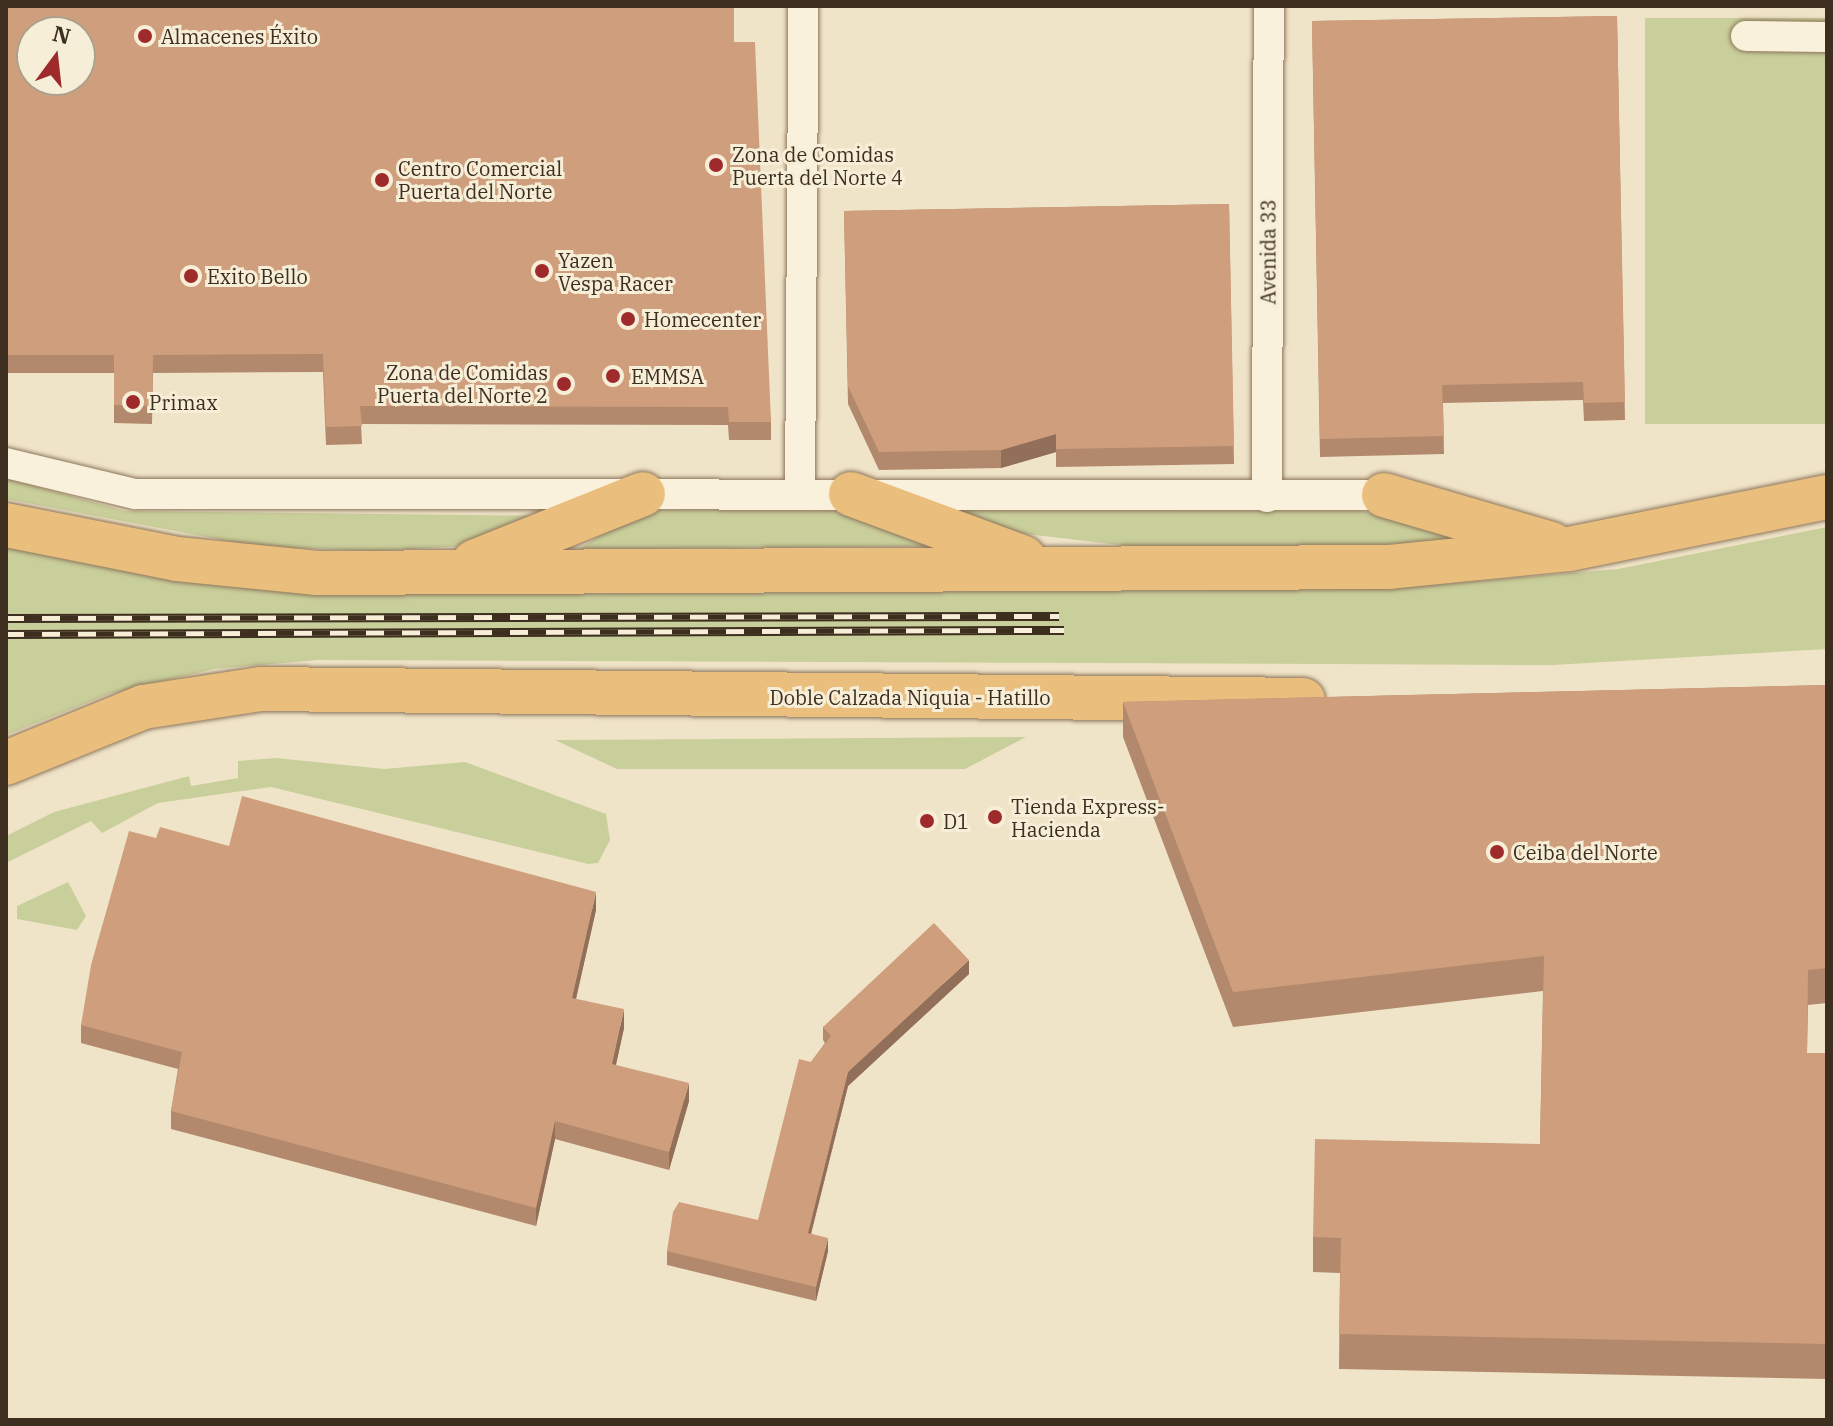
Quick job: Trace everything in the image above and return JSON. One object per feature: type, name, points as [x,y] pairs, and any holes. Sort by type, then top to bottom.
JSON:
[{"type":"highway","points":[[449,572],[643,494]]},
{"type":"highway","points":[[851,494],[1048,567]]},
{"type":"highway","points":[[1384,495],[1569,549]]},
{"type":"highway","points":[[6,525],[251,569],[449,572],[1389,567],[1569,549],[1827,497]]},
{"type":"highway","name":"Doble Calzada Niquia - Hatillo","points":[[6,763],[143,707],[261,689],[1345,701]]},
{"type":"street","points":[[800,494],[803,6]]},
{"type":"street","name":"Avenida 33","points":[[1267,497],[1269,6]]},
{"type":"street","points":[[1746,36],[1827,37]]},
{"type":"street","points":[[6,463],[135,494],[1384,495]]},
{"type":"green space","points":[[1645,18],[1827,18],[1827,424],[1645,424]]},
{"type":"green space","points":[[6,478],[125,511],[564,516],[498,544],[377,551],[260,547],[6,499]]},
{"type":"green space","points":[[858,508],[949,546],[578,549],[642,510]]},
{"type":"green space","points":[[944,509],[1361,511],[1495,540],[1406,549],[1154,549],[1010,532]]},
{"type":"green space","points":[[1827,527],[1827,649],[1553,665],[318,660],[214,669],[109,694],[6,735],[6,545],[248,586],[492,594],[1384,589],[1618,569]]},
{"type":"green space","points":[[1026,737],[965,769],[617,769],[555,740]]},
{"type":"green space","points":[[276,758],[384,769],[465,762],[606,814],[610,840],[598,863],[588,864],[271,787],[158,803],[102,833],[91,821],[6,863],[6,836],[54,812],[189,776],[191,786],[238,778],[238,761]]},
{"type":"green space","points":[[68,882],[86,916],[77,930],[17,919],[17,906]]},
{"type":"building","name":"Centro Comercial Puerta del Norte","points":[[6,6],[734,6],[734,42],[755,42],[771,422],[729,422],[728,407],[360,406],[362,426],[326,427],[323,354],[153,355],[152,406],[114,405],[114,355],[6,355]]},
{"type":"building","points":[[1617,16],[1625,402],[1584,403],[1583,382],[1442,385],[1444,436],[1320,439],[1312,21]]},
{"type":"building","points":[[1229,204],[1234,446],[1056,449],[1056,434],[1001,450],[879,452],[848,386],[844,211]]},
{"type":"building","points":[[1827,685],[1827,968],[1808,970],[1807,1053],[1827,1053],[1827,1344],[1339,1334],[1341,1238],[1313,1237],[1315,1139],[1540,1144],[1544,956],[1233,992],[1123,702]]},
{"type":"building","points":[[242,796],[596,892],[572,998],[624,1009],[612,1064],[689,1083],[669,1152],[555,1121],[536,1208],[171,1111],[182,1052],[81,1025],[91,965],[129,831],[156,838],[160,827],[229,846]]},
{"type":"building","points":[[934,923],[969,960],[848,1072],[808,1233],[828,1238],[816,1287],[667,1251],[673,1212],[679,1202],[758,1220],[799,1059],[811,1062],[831,1036],[823,1027]]},
{"type":"railway","points":[[6,618],[1059,616]]},
{"type":"railway","points":[[6,634],[1064,630]]},
{"type":"place","name":"Almacenes Éxito","points":[[145,36]]},
{"type":"place","name":"Zona de Comidas Puerta del Norte 4","points":[[716,165]]},
{"type":"place","name":"Centro Comercial Puerta del Norte","points":[[382,180]]},
{"type":"place","name":"Yazen Vespa Racer","points":[[542,271]]},
{"type":"place","name":"Exito Bello","points":[[191,276]]},
{"type":"place","name":"Homecenter","points":[[628,319]]},
{"type":"place","name":"EMMSA","points":[[613,376]]},
{"type":"place","name":"Zona de Comidas Puerta del Norte 2","points":[[564,384]]},
{"type":"place","name":"Primax","points":[[133,402]]},
{"type":"place","name":"Tienda Express- Hacienda","points":[[995,817]]},
{"type":"place","name":"D1","points":[[927,821]]},
{"type":"place","name":"Ceiba del Norte","points":[[1497,852]]}]
